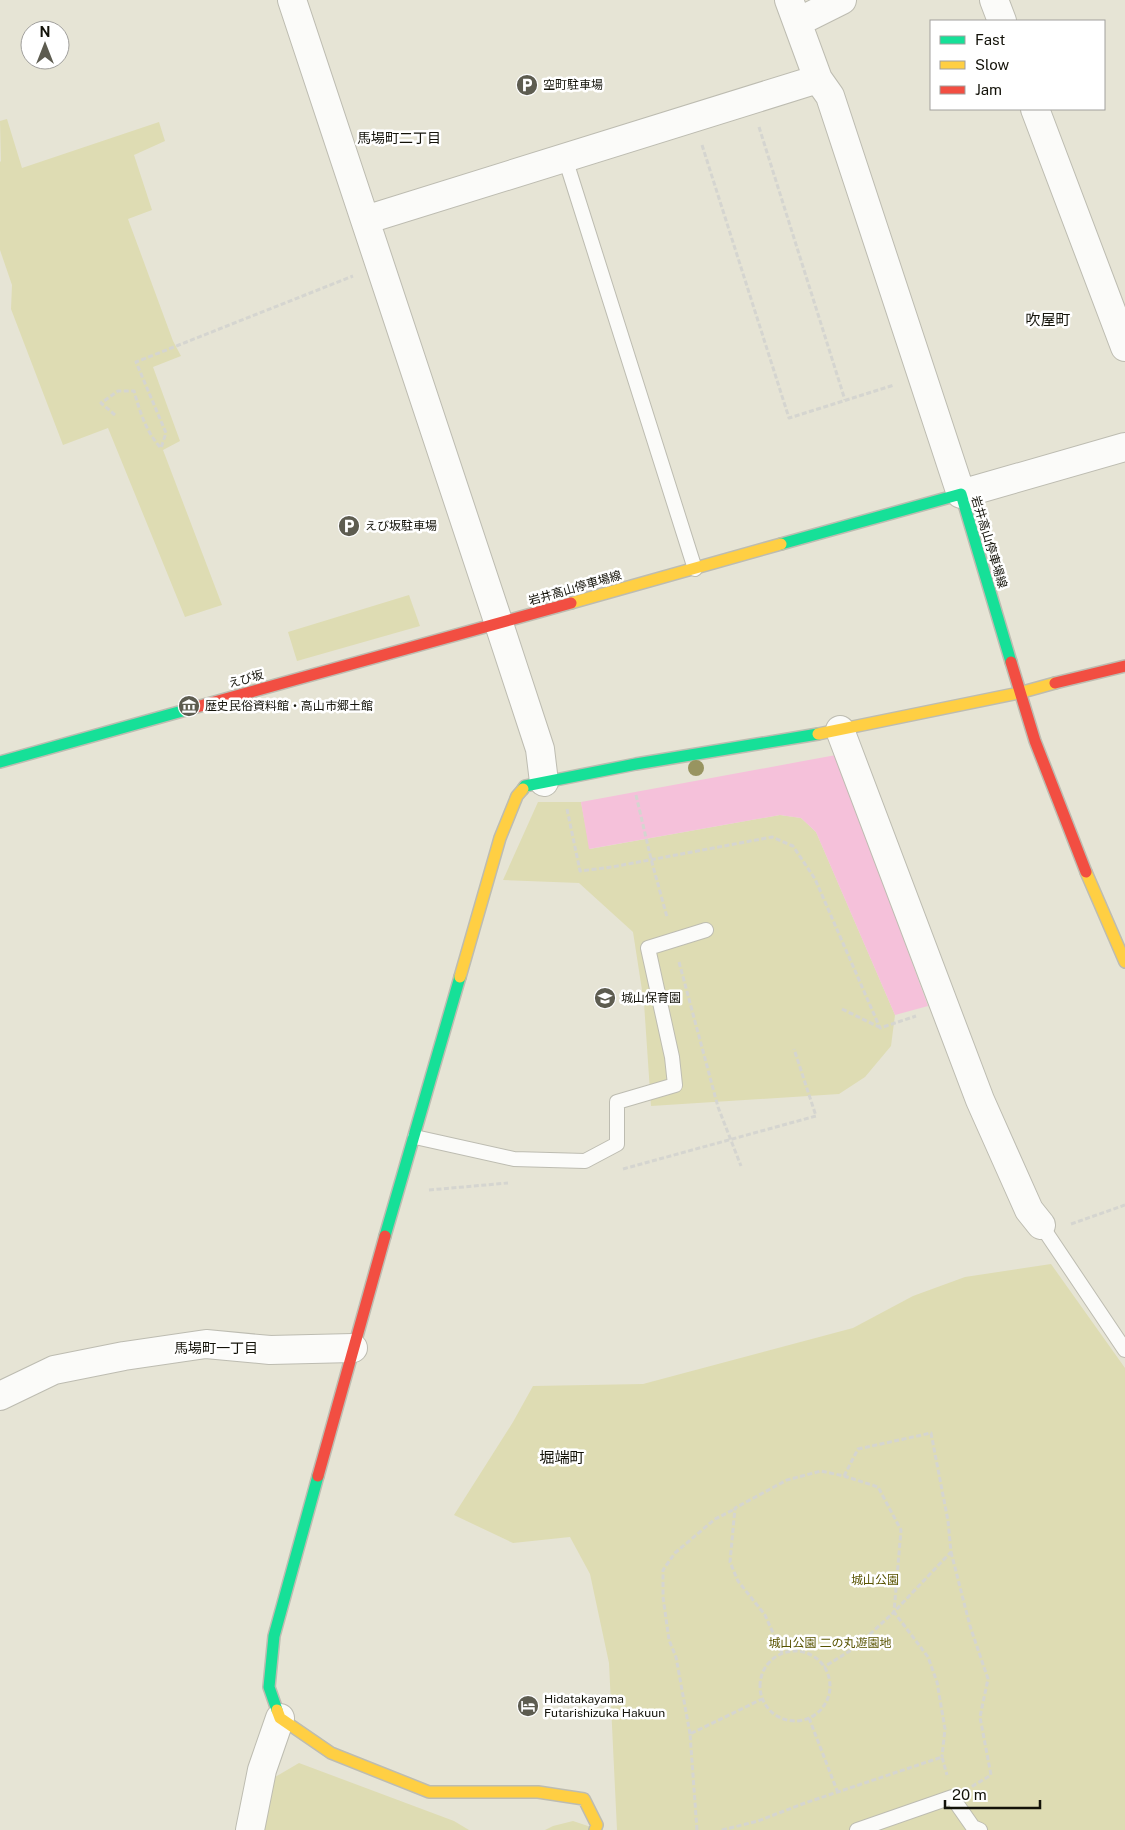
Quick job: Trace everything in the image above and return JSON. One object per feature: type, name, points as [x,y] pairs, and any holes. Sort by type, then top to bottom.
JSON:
[{"type":"street","points":[[292,0],[540,749],[552,780]]},
{"type":"street","points":[[842,0],[794,11],[818,80],[830,96],[961,494],[1125,447]]},
{"type":"street","points":[[994,0],[1002,20]]},
{"type":"street","points":[[366,220],[818,80]]},
{"type":"street","points":[[1035,110],[1125,347]]},
{"type":"street","name":"岩井高山停車場線","points":[[500,624],[961,494],[1019,693],[1035,741],[1078,851],[1125,962]]},
{"type":"street","name":"えび坂","points":[[0,762],[500,624]]},
{"type":"street","points":[[595,1830],[597,1825],[584,1799],[538,1792],[429,1792],[331,1753],[280,1718],[269,1687],[274,1636],[353,1348],[500,838],[517,796],[525,786],[552,780],[629,765],[840,730],[1019,693],[1125,666]]},
{"type":"street","points":[[840,730],[980,1100],[1029,1210],[1041,1226]]},
{"type":"street","points":[[0,1396],[54,1370],[124,1356],[206,1344],[270,1350],[353,1348]]},
{"type":"street","points":[[250,1830],[262,1770],[280,1718]]},
{"type":"lane","points":[[565,158],[695,569]]},
{"type":"lane","points":[[415,1137],[514,1160],[585,1161],[617,1144],[617,1102],[676,1085],[672,1057],[648,948],[706,930]]},
{"type":"lane","points":[[1041,1226],[1125,1350]]},
{"type":"lane","points":[[857,1830],[952,1797],[973,1827],[980,1830]]},
{"type":"path","points":[[750,101],[845,400]]},
{"type":"path","points":[[694,118],[789,418],[921,376]]},
{"type":"path","points":[[115,415],[101,403],[118,391],[134,391],[140,414],[151,437],[161,448],[166,433],[136,362],[380,266]]},
{"type":"path","points":[[629,765],[651,859],[669,924]]},
{"type":"path","points":[[552,780],[580,871],[772,838],[793,846],[816,879],[880,1028]]},
{"type":"path","points":[[679,962],[718,1107],[741,1166]]},
{"type":"path","points":[[842,1009],[880,1028],[945,1007]]},
{"type":"path","points":[[731,1140],[816,1116],[794,1049]]},
{"type":"path","points":[[1083,1219],[1125,1205]]},
{"type":"path","points":[[844,1476],[858,1449],[932,1433],[948,1521],[951,1552],[970,1626],[988,1679],[980,1717],[991,1776]]},
{"type":"path","points":[[697,1830],[690,1734],[676,1657],[670,1640],[664,1597],[664,1570],[675,1553],[715,1519],[787,1480],[821,1471],[878,1487],[901,1530],[894,1612],[928,1657],[937,1682],[945,1728],[942,1757],[952,1797]]},
{"type":"path","points":[[735,1508],[730,1562],[738,1581],[765,1614],[782,1652]]},
{"type":"path","points":[[824,1667],[856,1647],[894,1612],[951,1552]]},
{"type":"path","points":[[794,1650],[806,1652],[816,1658],[824,1667],[829,1678],[830,1690],[826,1702],[819,1711],[809,1718],[798,1721],[776,1716],[762,1699],[759,1688],[760,1677],[764,1667],[772,1658],[782,1652],[794,1650]]},
{"type":"path","points":[[690,1734],[762,1699]]},
{"type":"path","points":[[809,1718],[838,1793]]},
{"type":"path","points":[[722,1830],[758,1821],[805,1803],[942,1757]]},
{"type":"green space","points":[[7,119],[22,168],[159,122],[165,141],[134,155],[152,210],[128,219],[173,341],[181,356],[153,367],[180,441],[163,450],[222,605],[185,617],[108,428],[63,445],[11,309],[12,285],[0,250],[0,121]]},
{"type":"green space","points":[[409,595],[420,626],[297,661],[288,632]]},
{"type":"green space","points":[[538,802],[581,802],[590,849],[780,815],[801,818],[816,832],[895,1015],[891,1046],[865,1077],[839,1094],[651,1106],[644,1003],[633,932],[579,883],[503,880]]},
{"type":"green space","name":"城山公園","points":[[1051,1264],[1125,1368],[1125,1830],[617,1830],[609,1663],[590,1574],[570,1537],[513,1543],[454,1515],[513,1422],[533,1386],[643,1384],[853,1328],[913,1296],[965,1277]]},
{"type":"green space","points":[[299,1763],[454,1821],[469,1830],[260,1830],[270,1780]]},
{"type":"green space","points":[[573,1821],[600,1830],[545,1830],[553,1826]]},
{"type":"shaded area","points":[[836,755],[928,1006],[895,1015],[816,832],[801,818],[780,815],[589,849],[581,802]]},
{"type":"traffic: fast","points":[[781,544],[961,494],[1011,662]]},
{"type":"traffic: fast","points":[[0,762],[193,708]]},
{"type":"traffic: fast","points":[[523,789],[525,786],[636,764],[818,734]]},
{"type":"traffic: fast","points":[[385,1236],[460,977]]},
{"type":"traffic: fast","points":[[277,1710],[269,1687],[274,1636],[318,1476]]},
{"type":"traffic: slow","points":[[571,603],[781,544]]},
{"type":"traffic: slow","points":[[818,734],[1019,693],[1055,683]]},
{"type":"traffic: slow","points":[[460,977],[500,838],[517,796],[523,789]]},
{"type":"traffic: slow","points":[[1086,872],[1125,962]]},
{"type":"traffic: slow","points":[[277,1710],[280,1718],[331,1753],[429,1792],[538,1792],[584,1799],[597,1825],[595,1830]]},
{"type":"traffic: jam","points":[[193,708],[571,603]]},
{"type":"traffic: jam","points":[[1011,662],[1035,741],[1086,872]]},
{"type":"traffic: jam","points":[[1055,683],[1125,666]]},
{"type":"traffic: jam","points":[[318,1476],[385,1236]]},
{"type":"place","name":"空町駐車場","points":[[527,85]]},
{"type":"place","name":"えび坂駐車場","points":[[349,526]]},
{"type":"place","name":"歴史民俗資料館・高山市郷土館","points":[[189,706]]},
{"type":"place","name":"城山保育園","points":[[605,998]]},
{"type":"place","name":"Hidatakayama Futarishizuka Hakuun","points":[[528,1706]]},
{"type":"district","name":"馬場町二丁目","points":[[399,138]]},
{"type":"district","name":"吹屋町","points":[[1048,320]]},
{"type":"district","name":"馬場町一丁目","points":[[216,1348]]},
{"type":"district","name":"堀端町","points":[[562,1458]]},
{"type":"park label","name":"城山公園 二の丸遊園地","points":[[830,1643]]}]
